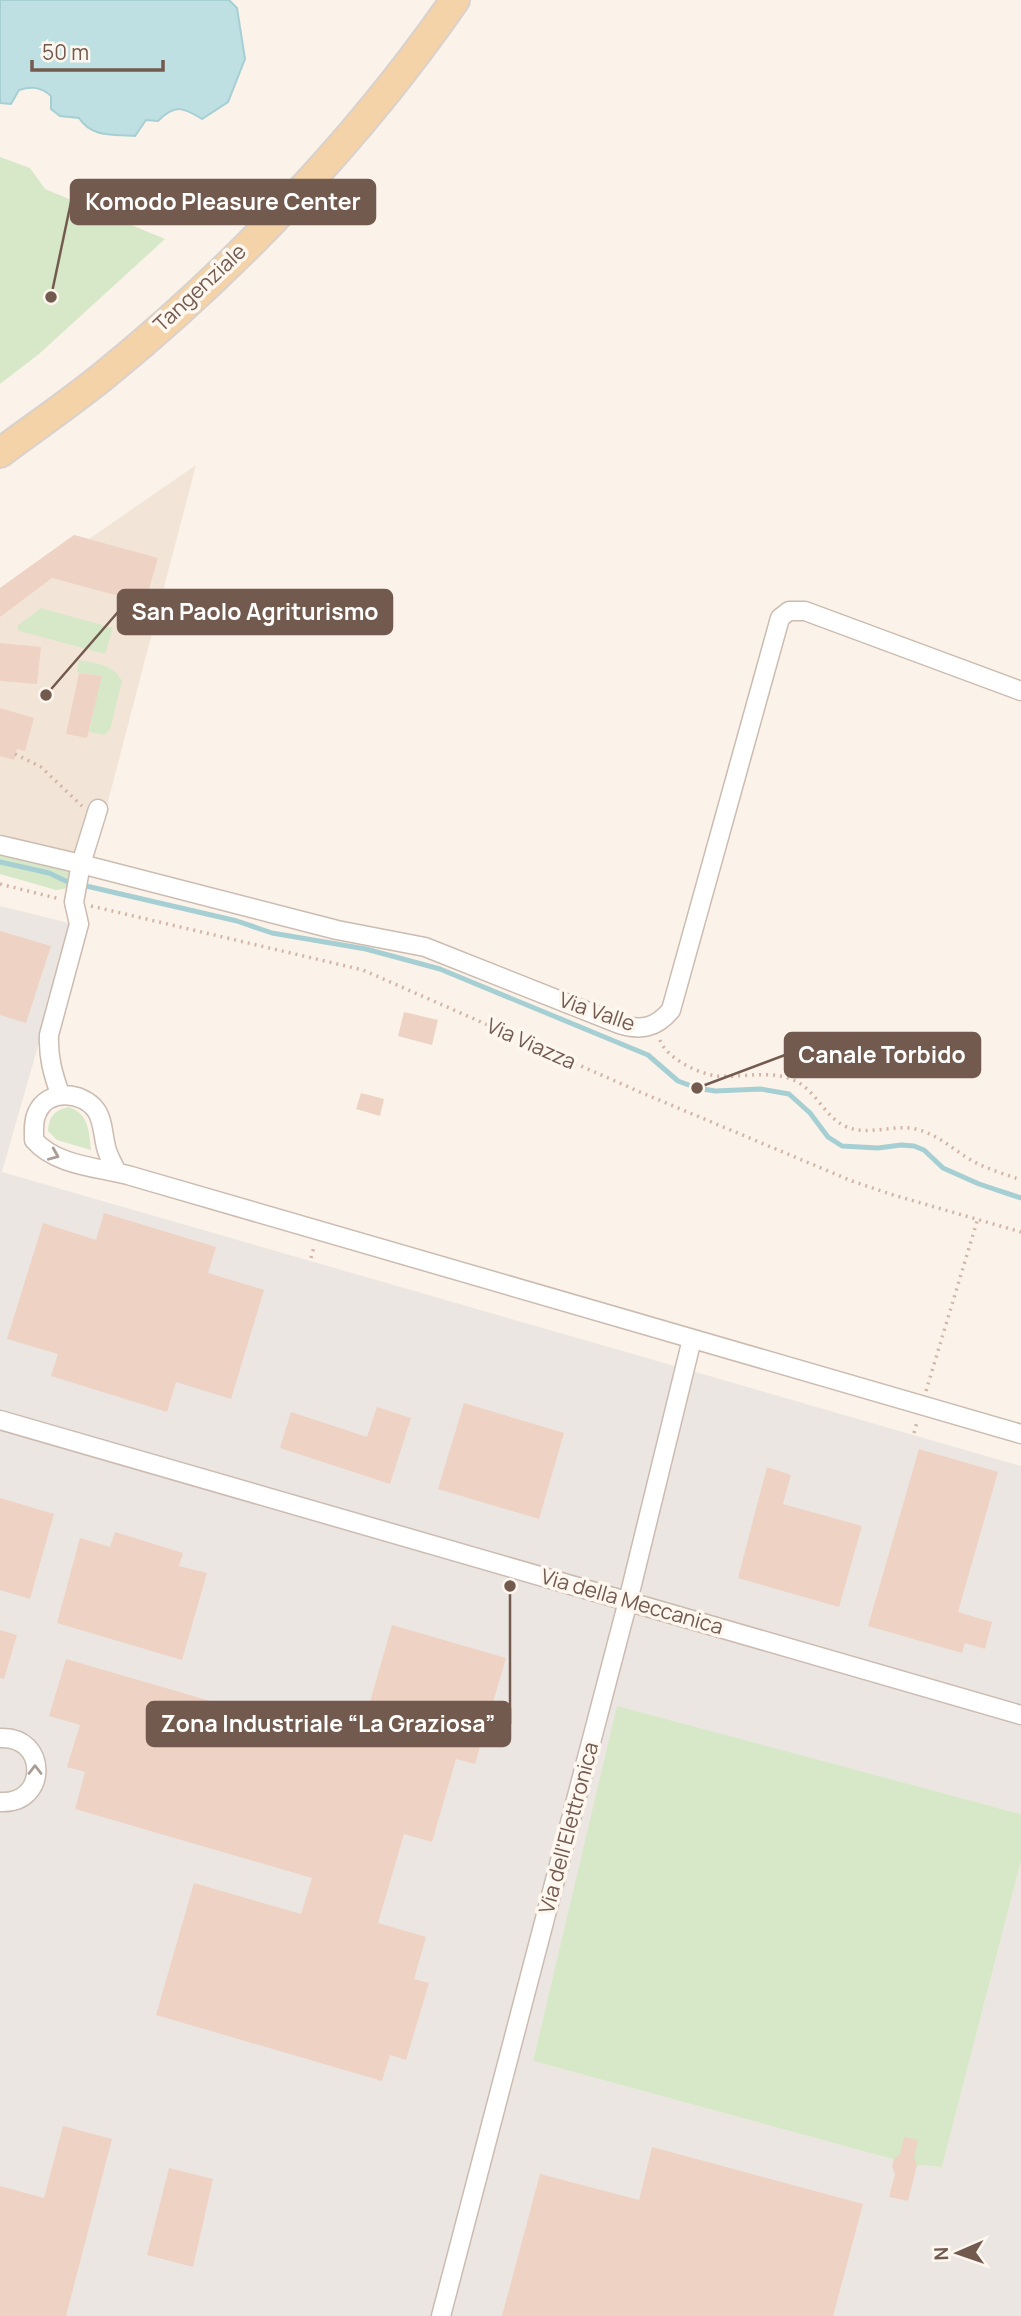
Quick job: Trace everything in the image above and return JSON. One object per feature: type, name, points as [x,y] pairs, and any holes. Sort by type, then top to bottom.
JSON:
[{"type":"main road","name":"Tangenziale","points":[[0,453],[107,374],[215,278],[325,165],[429,38],[455,0]]},
{"type":"street","name":"Via Valle","points":[[0,845],[337,930],[425,947],[634,1029],[648,1028],[662,1021],[671,1010],[780,618],[789,611],[805,611],[1021,691]]},
{"type":"street","points":[[60,1094],[51,1070],[49,1035],[79,925],[74,902],[92,810]]},
{"type":"street","points":[[117,1172],[106,1150],[98,1112],[89,1102],[60,1094],[48,1099],[37,1110],[34,1140],[43,1150],[58,1158],[117,1172],[1021,1434]]},
{"type":"street","name":"Via dell'Elettronica","points":[[441,2316],[628,1601],[692,1339]]},
{"type":"street","name":"Via della Meccanica","points":[[0,1420],[1021,1715]]},
{"type":"street","points":[[0,1738],[12,1738],[30,1749],[37,1771],[32,1789],[22,1798],[0,1802]]},
{"type":"path","points":[[15,754],[41,767],[92,810]]},
{"type":"path","name":"Via Viazza","points":[[0,884],[363,970],[852,1181],[1021,1232]]},
{"type":"path","points":[[662,1021],[659,1039],[661,1045],[675,1058],[699,1071],[716,1076],[754,1073],[792,1079],[810,1091],[835,1121],[848,1128],[916,1129],[947,1142],[974,1162],[1021,1180]]},
{"type":"path","points":[[922,1405],[978,1218]]},
{"type":"shaded area","points":[[196,465],[93,859],[0,834],[0,588],[74,535],[89,539]]},
{"type":"shaded area","points":[[0,906],[73,924],[2,1172],[1021,1466],[1021,1814],[618,1707],[533,2061],[914,2165],[942,2167],[1021,1861],[1021,2316],[0,2316]]},
{"type":"green space","points":[[0,157],[30,168],[45,189],[165,239],[39,354],[0,384]]},
{"type":"green space","points":[[41,608],[113,628],[105,654],[19,631],[17,626]]},
{"type":"green space","points":[[79,660],[110,668],[122,681],[110,730],[104,735],[89,732],[101,676],[77,672]]},
{"type":"green space","points":[[0,853],[68,871],[72,875],[69,888],[56,890],[0,874]]},
{"type":"green space","points":[[69,1107],[84,1119],[91,1150],[57,1140],[48,1131],[53,1115]]},
{"type":"green space","points":[[617,1706],[1021,1814],[1021,1861],[942,2167],[914,2165],[533,2061]]},
{"type":"water","points":[[0,0],[229,0],[237,8],[245,59],[228,102],[202,119],[179,109],[169,112],[158,121],[146,120],[135,136],[104,134],[90,129],[79,118],[60,116],[51,109],[51,96],[40,89],[19,90],[11,104],[0,103]]},
{"type":"building","points":[[74,535],[158,558],[145,603],[52,578],[0,617],[0,588]]},
{"type":"building","points":[[0,643],[41,647],[37,684],[0,681]]},
{"type":"building","points":[[79,673],[102,676],[87,738],[66,734]]},
{"type":"building","points":[[0,708],[34,718],[25,751],[17,749],[14,760],[0,756]]},
{"type":"building","points":[[0,931],[51,946],[26,1023],[0,1015]]},
{"type":"building","points":[[404,1012],[438,1020],[432,1045],[398,1036]]},
{"type":"building","points":[[361,1093],[384,1099],[380,1116],[356,1109]]},
{"type":"building","points":[[104,1213],[216,1247],[208,1273],[264,1290],[231,1399],[176,1382],[167,1412],[51,1376],[58,1354],[7,1339],[43,1223],[96,1240]]},
{"type":"building","points":[[464,1403],[564,1433],[539,1519],[438,1489]]},
{"type":"building","points":[[377,1407],[411,1418],[390,1484],[280,1448],[291,1412],[367,1437]]},
{"type":"building","points":[[919,1449],[998,1472],[958,1612],[992,1622],[985,1649],[965,1643],[962,1653],[868,1626]]},
{"type":"building","points":[[767,1467],[791,1475],[783,1504],[862,1526],[839,1607],[738,1578]]},
{"type":"building","points":[[0,1498],[54,1514],[30,1599],[0,1590]]},
{"type":"building","points":[[115,1532],[183,1553],[179,1566],[207,1573],[182,1660],[57,1623],[80,1538],[110,1547]]},
{"type":"building","points":[[392,1625],[506,1658],[475,1764],[456,1759],[432,1842],[404,1834],[378,1923],[426,1937],[414,1979],[429,1983],[406,2060],[390,2055],[382,2081],[156,2015],[194,1883],[301,1914],[312,1878],[75,1809],[85,1772],[67,1767],[80,1725],[49,1716],[66,1659],[358,1744]]},
{"type":"building","points":[[0,1630],[17,1635],[4,1679],[0,1678]]},
{"type":"building","points":[[63,2126],[112,2139],[66,2316],[0,2316],[0,2186],[44,2198]]},
{"type":"building","points":[[904,2137],[918,2140],[914,2158],[917,2165],[908,2201],[889,2197],[895,2174],[892,2166],[894,2159],[900,2154]]},
{"type":"building","points":[[652,2147],[863,2204],[833,2316],[502,2316],[540,2174],[639,2200]]},
{"type":"building","points":[[169,2168],[213,2179],[193,2267],[147,2255]]},
{"type":"waterway","points":[[0,862],[49,873],[70,883]]},
{"type":"waterway","points":[[82,885],[237,921],[272,933],[366,949],[440,969],[648,1055],[678,1081],[697,1088],[715,1091],[761,1089],[789,1094],[810,1113],[828,1137],[842,1146],[914,1146],[924,1150],[943,1168],[1021,1198]]},
{"type":"place","name":"Komodo Pleasure Center","points":[[51,297]]},
{"type":"place","name":"San Paolo Agriturismo","points":[[46,695]]},
{"type":"place","name":"Canale Torbido","points":[[697,1088]]},
{"type":"place","name":"Zona Industriale “La Graziosa”","points":[[510,1586]]}]
